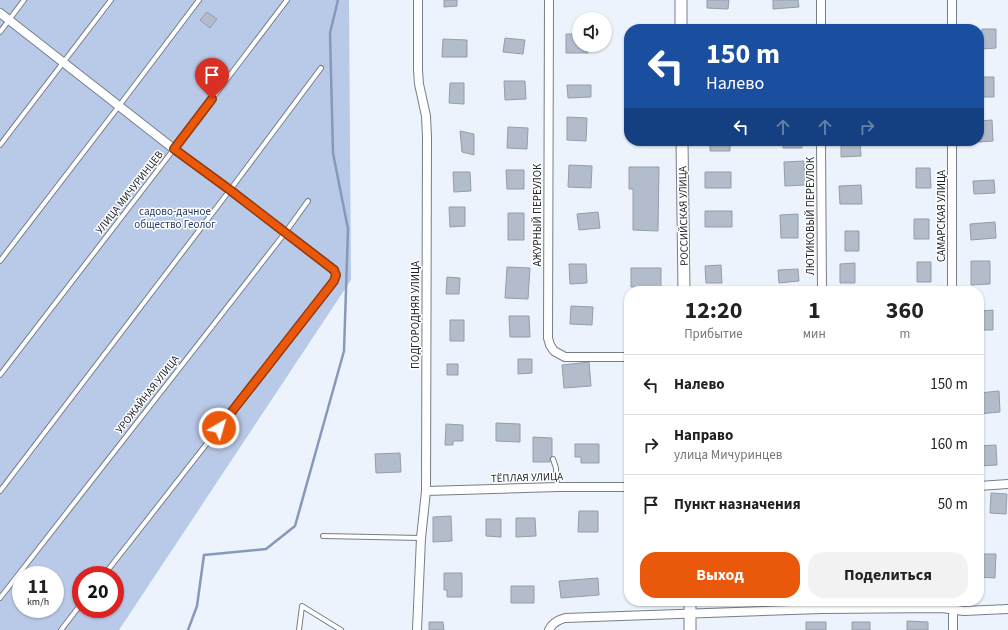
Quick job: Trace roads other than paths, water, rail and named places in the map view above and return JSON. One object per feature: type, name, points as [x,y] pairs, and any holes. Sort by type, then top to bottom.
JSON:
[{"type":"street","name":"ПОДГОРОДНЯЯ УЛИЦА","points":[[417,630],[421,538],[426,491],[427,137],[426,116],[419,84],[418,70],[418,0]]},
{"type":"street","name":"АЖУРНЫЙ ПЕРЕУЛОК","points":[[549,0],[548,338],[554,351],[565,358],[624,357]]},
{"type":"street","points":[[681,0],[681,24]]},
{"type":"street","points":[[821,0],[821,24]]},
{"type":"street","points":[[952,0],[952,24]]},
{"type":"street","points":[[0,13],[174,149],[334,270]]},
{"type":"street","name":"РОССИЙСКАЯ УЛИЦА","points":[[682,146],[684,286]]},
{"type":"street","name":"ЛЮТИКОВЫЙ ПЕРЕУЛОК","points":[[821,146],[822,286]]},
{"type":"street","name":"САМАРСКАЯ УЛИЦА","points":[[952,146],[952,286]]},
{"type":"street","points":[[984,486],[1008,484]]},
{"type":"street","name":"ТЁПЛАЯ УЛИЦА","points":[[426,491],[558,487],[624,487]]},
{"type":"street","points":[[690,606],[690,630]]},
{"type":"street","points":[[550,630],[557,621],[565,618],[822,609],[942,608],[949,606]]},
{"type":"street","points":[[953,606],[954,630]]},
{"type":"street","points":[[955,606],[964,611],[1008,609]]},
{"type":"lane","points":[[0,32],[24,0]]},
{"type":"lane","points":[[0,144],[111,0]]},
{"type":"lane","points":[[0,261],[199,0]]},
{"type":"lane","name":"УЛИЦА МИЧУРИНЦЕВ","points":[[0,375],[287,0]]},
{"type":"lane","points":[[0,491],[230,190],[321,68]]},
{"type":"lane","name":"УРОЖАЙНАЯ УЛИЦА","points":[[0,598],[285,233],[308,201]]},
{"type":"lane","points":[[111,566],[334,281],[336,275],[334,270]]},
{"type":"lane","points":[[553,459],[556,468],[558,487]]},
{"type":"lane","points":[[323,536],[421,538]]},
{"type":"lane","points":[[299,630],[302,606],[340,630]]},
{"type":"lane","points":[[61,630],[72,616]]},
{"type":"waterway","points":[[188,630],[197,606],[204,555],[266,549],[295,526],[344,351],[348,229],[333,153],[330,33],[338,0]]},
{"type":"park label","name":"садово-дачное общество Геолог","points":[[175,217]]}]
